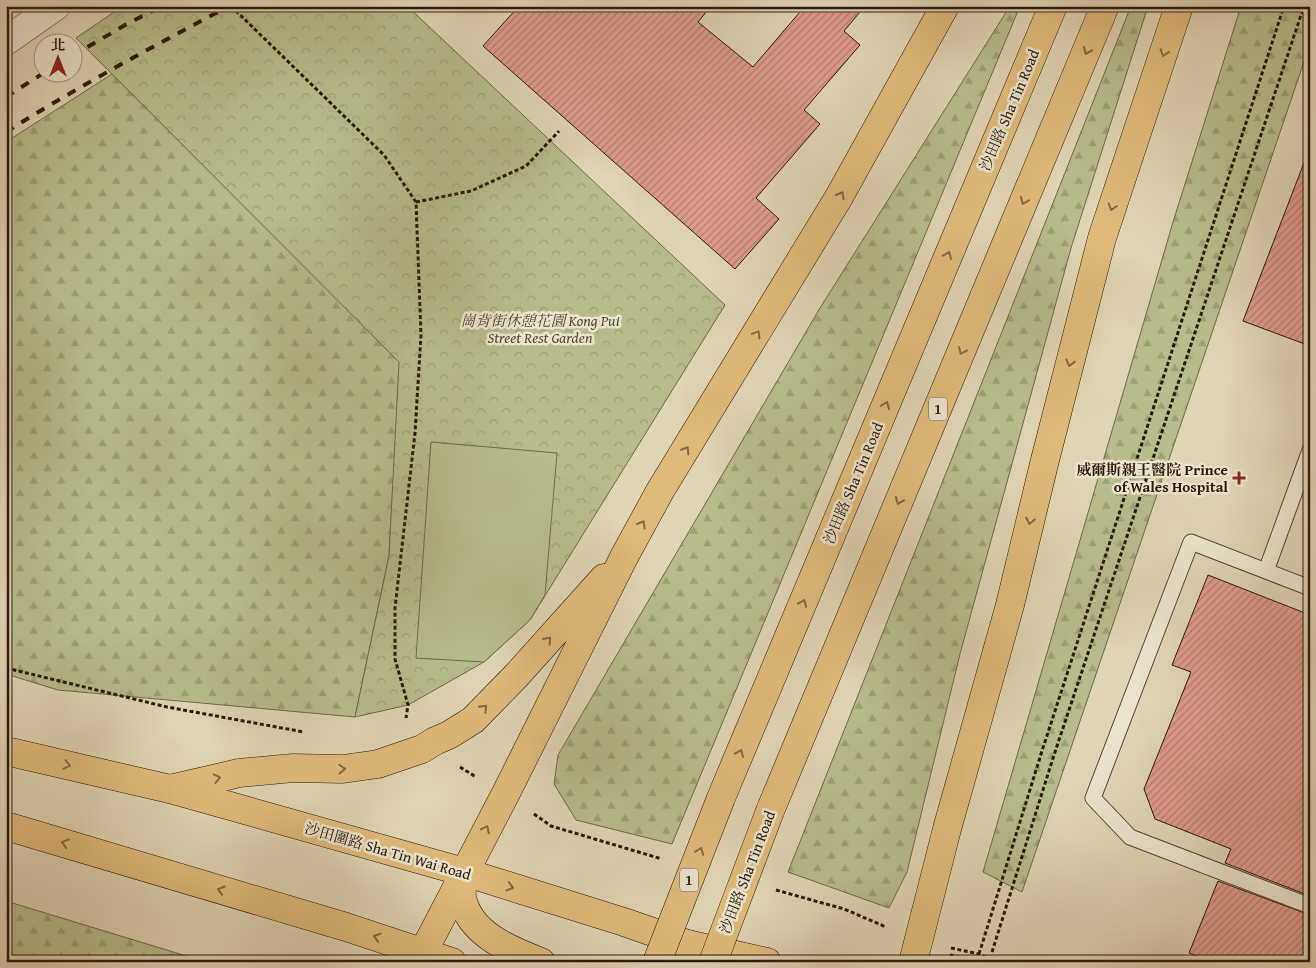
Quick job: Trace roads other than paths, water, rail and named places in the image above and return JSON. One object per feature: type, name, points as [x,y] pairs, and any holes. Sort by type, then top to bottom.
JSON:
[{"type":"main road","points":[[421,957],[506,793],[624,557],[660,491],[840,197],[945,6]]},
{"type":"main road","name":"沙田路 Sha Tin Road","points":[[657,962],[721,798],[1052,6]]},
{"type":"main road","name":"沙田路 Sha Tin Road","points":[[713,962],[770,812],[1106,6]]},
{"type":"main road","points":[[913,962],[947,829],[1010,605],[1102,238],[1179,6]]},
{"type":"main road","points":[[170,789],[239,773],[293,768],[343,769],[378,764],[422,749],[450,735],[473,720],[516,676],[624,557]]},
{"type":"main road","name":"沙田圍路 Sha Tin Wai Road","points":[[6,751],[170,789],[464,872],[624,922],[694,953],[767,962]]},
{"type":"main road","points":[[6,826],[421,957],[452,962]]},
{"type":"main road","points":[[464,872],[462,897],[471,920],[492,938],[518,953],[541,962]]},
{"type":"street","points":[[6,40],[56,6]]},
{"type":"lane","points":[[1266,571],[1310,450]]},
{"type":"lane","points":[[1310,588],[1191,542],[1094,798],[1130,837],[1310,906]]},
{"type":"railway","points":[[82,50],[162,6]]},
{"type":"railway","points":[[6,132],[89,82],[229,6]]},
{"type":"railway","points":[[6,97],[32,80]]},
{"type":"place","name":"威爾斯親王醫院 Prince of Wales Hospital","points":[[1239,478]]},
{"type":"park label","name":"崗背街休憩花園 Kong Pui Street Rest Garden","points":[[540,328]]}]
